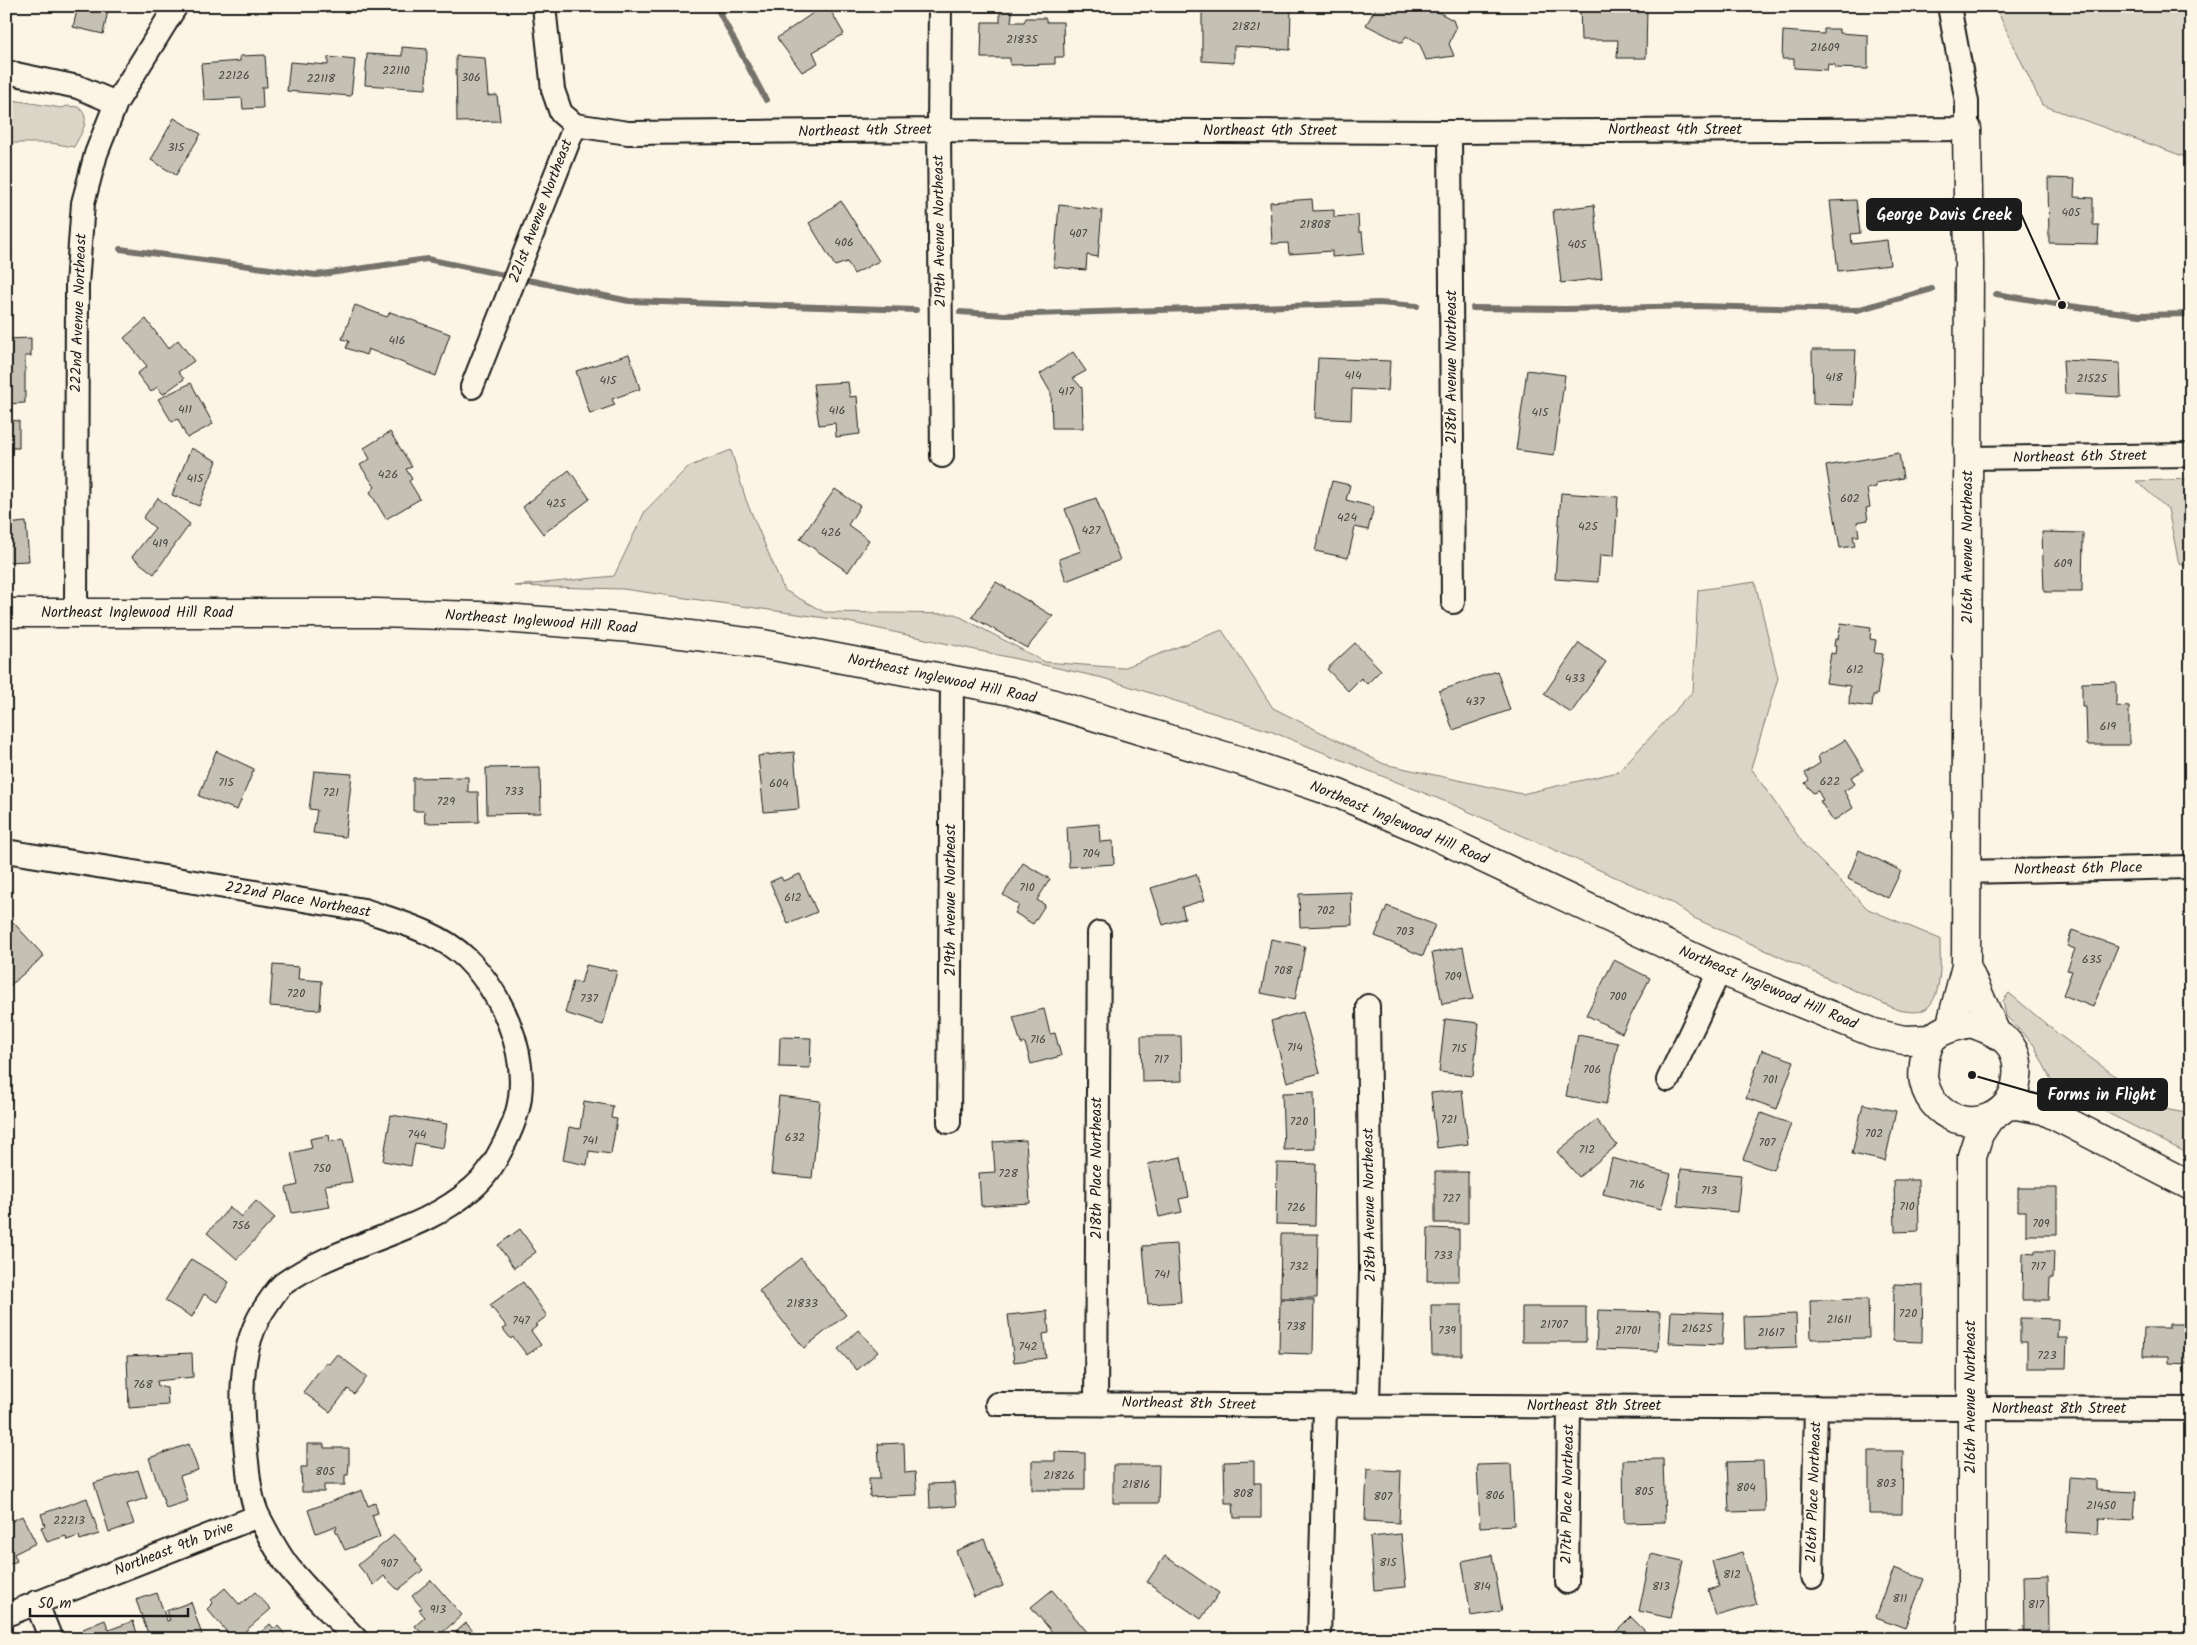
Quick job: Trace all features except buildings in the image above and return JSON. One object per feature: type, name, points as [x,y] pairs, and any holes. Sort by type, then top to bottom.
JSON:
[{"type":"street","name":"222nd Avenue Northeast","points":[[76,612],[77,285],[84,203],[96,154],[116,103],[176,6]]},
{"type":"street","name":"221st Avenue Northeast","points":[[472,387],[575,126],[561,112],[553,90],[544,6]]},
{"type":"street","name":"219th Avenue Northeast","points":[[940,6],[939,130],[942,456]]},
{"type":"street","points":[[1949,6],[1967,102],[1966,129]]},
{"type":"street","points":[[6,72],[78,87],[116,103]]},
{"type":"street","name":"Northeast 4th Street","points":[[575,126],[628,134],[939,130],[1450,132],[1966,129]]},
{"type":"street","name":"216th Avenue Northeast","points":[[1941,1033],[1966,966],[1969,263],[1966,129]]},
{"type":"street","name":"218th Avenue Northeast","points":[[1450,132],[1454,602]]},
{"type":"street","name":"Northeast 6th Street","points":[[1969,458],[2191,455]]},
{"type":"street","name":"Northeast Inglewood Hill Road","points":[[6,614],[76,612],[376,613],[478,616],[594,625],[763,644],[1011,691],[1232,758],[1339,794],[1434,835],[1720,970],[1874,1034],[1904,1040],[1941,1033]]},
{"type":"street","name":"219th Avenue Northeast","points":[[949,1122],[952,679]]},
{"type":"street","name":"222nd Place Northeast","points":[[6,851],[364,910],[416,927],[465,957],[493,990],[511,1026],[519,1063],[520,1097],[511,1131],[496,1160],[474,1187],[449,1206],[402,1230],[304,1270],[280,1286],[261,1312],[251,1339],[242,1391],[242,1419],[249,1478],[258,1516]]},
{"type":"street","name":"Northeast 6th Place","points":[[1965,872],[2191,867]]},
{"type":"street","name":"218th Place Northeast","points":[[1096,1403],[1098,933]]},
{"type":"street","name":"216th Avenue Northeast","points":[[1966,966],[1995,1031]]},
{"type":"street","points":[[1668,1080],[1720,970]]},
{"type":"street","name":"218th Avenue Northeast","points":[[1368,1006],[1371,1269],[1368,1405]]},
{"type":"street","points":[[2044,1110],[2026,1088],[2014,1052],[2007,1042],[1995,1031],[1971,1023],[1941,1033],[1925,1058],[1923,1081],[1928,1096],[1951,1118],[1970,1123],[2016,1105],[2044,1110],[2191,1186]]},
{"type":"street","name":"Northeast Inglewood Hill Road","points":[[1874,1034],[1923,1081]]},
{"type":"street","points":[[1998,1112],[2015,1092],[2018,1065]]},
{"type":"street","name":"216th Avenue Northeast","points":[[1972,1639],[1972,1156],[1979,1134],[1998,1112]]},
{"type":"street","name":"216th Avenue Northeast","points":[[1951,1118],[1964,1136],[1972,1156]]},
{"type":"street","name":"Northeast 8th Street","points":[[997,1404],[2191,1409]]},
{"type":"street","points":[[1319,1639],[1325,1406]]},
{"type":"street","name":"217th Place Northeast","points":[[1567,1582],[1569,1406]]},
{"type":"street","name":"216th Place Northeast","points":[[1812,1577],[1816,1407]]},
{"type":"street","points":[[258,1516],[289,1569],[356,1639]]},
{"type":"street","name":"Northeast 9th Drive","points":[[6,1615],[258,1516]]},
{"type":"street","points":[[36,1602],[51,1639]]},
{"type":"shaded area","points":[[1995,6],[2191,6],[2191,159],[2042,105]]},
{"type":"shaded area","points":[[6,99],[62,108],[67,106],[78,107],[85,116],[85,121],[74,147],[51,143],[6,143]]},
{"type":"shaded area","points":[[731,450],[746,500],[784,590],[824,612],[955,614],[1045,662],[1123,668],[1222,630],[1273,708],[1384,764],[1522,794],[1618,772],[1693,691],[1698,590],[1755,582],[1778,678],[1751,768],[1805,846],[1868,909],[1940,939],[1939,980],[1934,999],[1928,1007],[1921,1011],[1898,1010],[1694,918],[1671,902],[1454,805],[1270,731],[1103,678],[839,620],[623,589],[514,586],[614,576],[645,511],[688,467]]},
{"type":"shaded area","points":[[2191,479],[2191,567],[2179,564],[2168,509],[2136,481]]},
{"type":"shaded area","points":[[2009,993],[2058,1034],[2159,1108],[2191,1114],[2191,1155],[2054,1086],[2034,1045],[2006,1016],[2003,1001]]},
{"type":"waterway","points":[[716,6],[766,100]]},
{"type":"waterway","points":[[120,249],[316,275],[427,259],[629,301],[916,310]]},
{"type":"waterway","points":[[6,253],[10,252]]},
{"type":"waterway","points":[[1473,308],[1566,309],[1696,306],[1857,310],[1932,289]]},
{"type":"waterway","points":[[1996,294],[2140,315],[2191,314]]},
{"type":"waterway","points":[[960,312],[1005,315],[1379,303],[1417,306]]},
{"type":"place","name":"George Davis Creek","points":[[2062,305]]},
{"type":"place","name":"Forms in Flight","points":[[1972,1075]]}]
